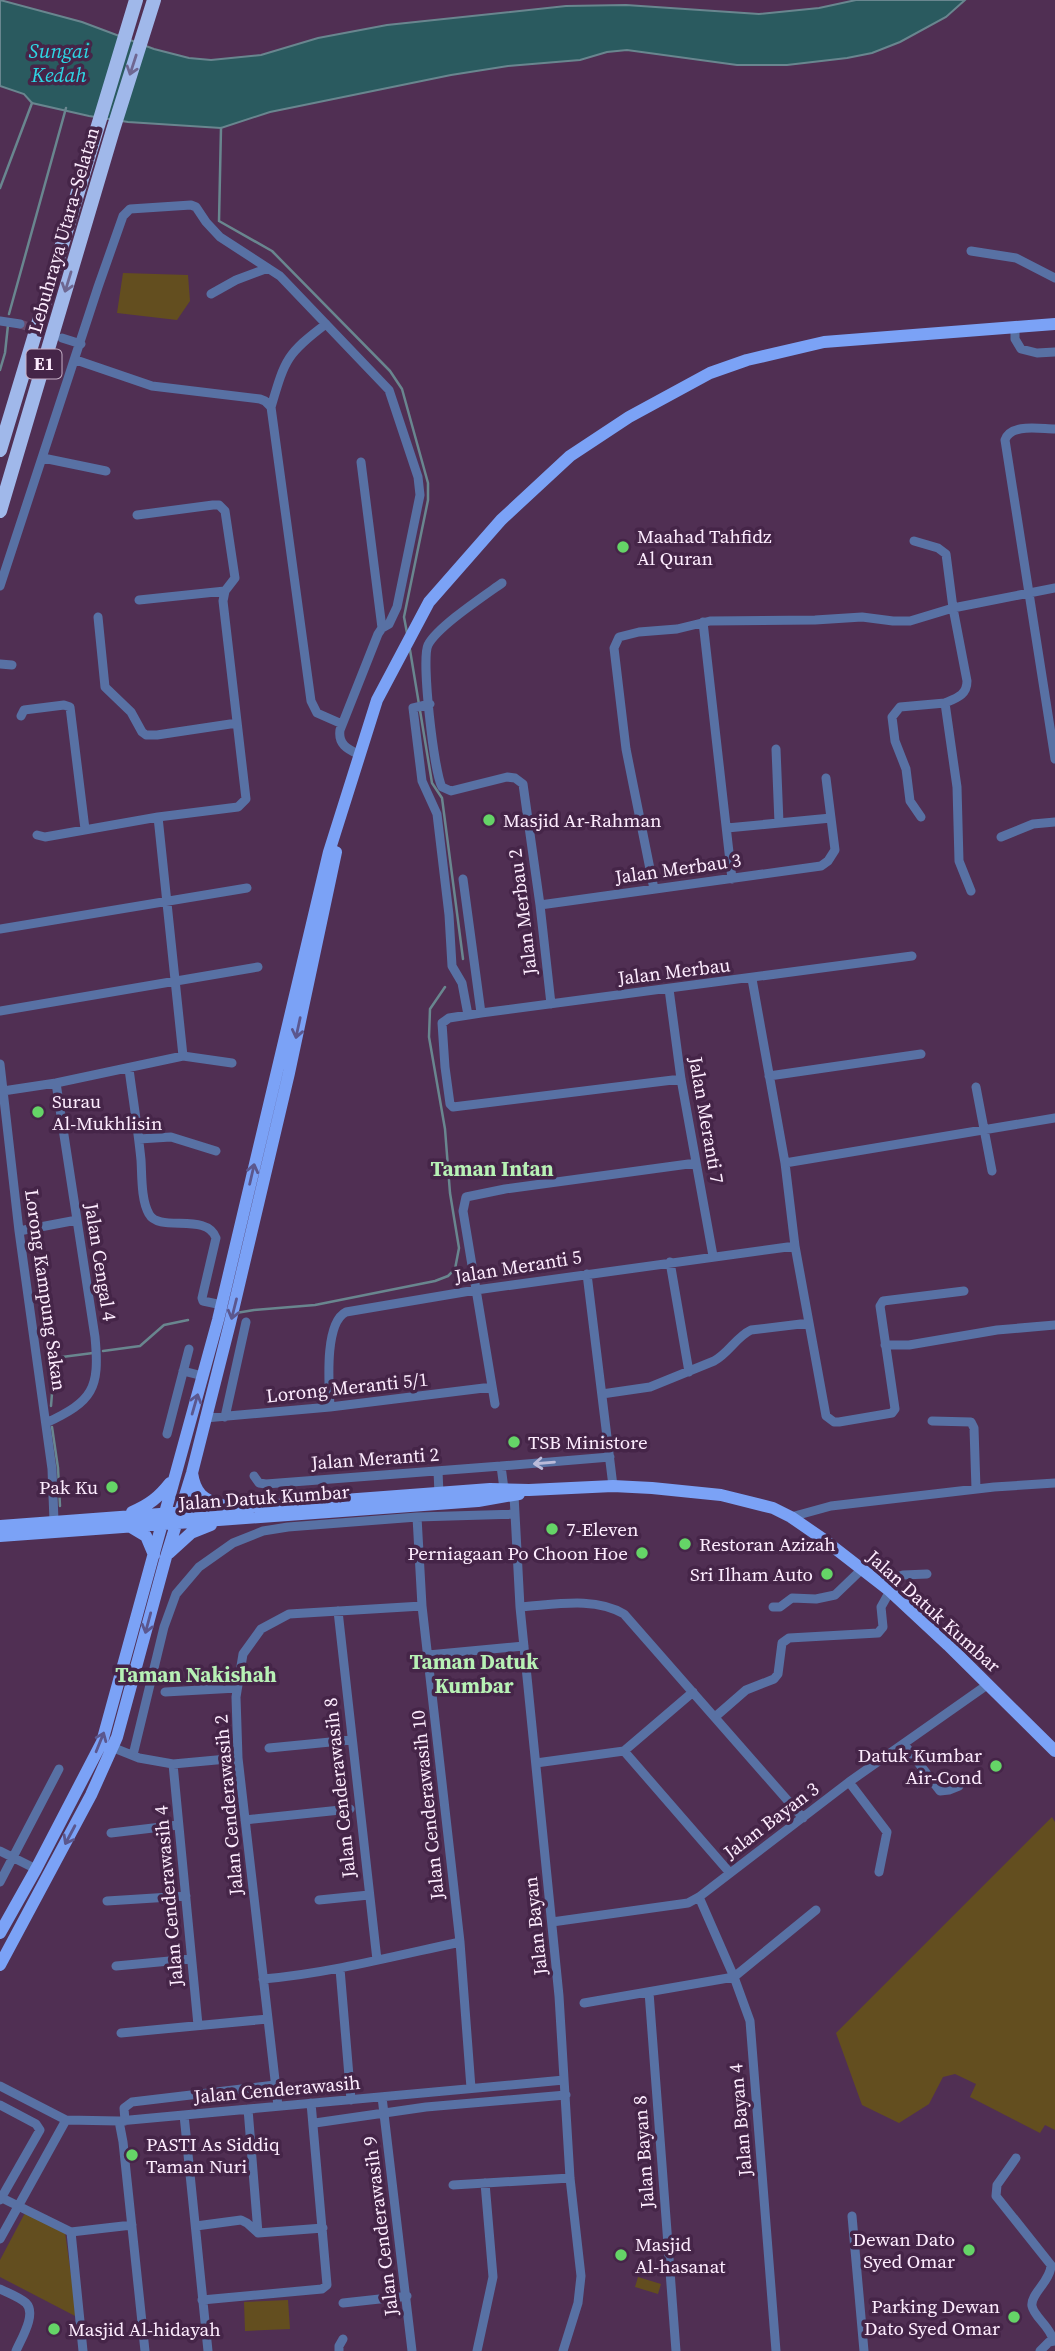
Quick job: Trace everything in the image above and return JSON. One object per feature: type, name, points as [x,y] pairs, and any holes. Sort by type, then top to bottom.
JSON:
[{"type":"highway","name":"Lebuhraya Utara–Selatan","points":[[0,450],[136,0]]},
{"type":"highway","name":"Lebuhraya Utara–Selatan","points":[[0,511],[154,0]]},
{"type":"main road","points":[[0,1965],[114,1748],[160,1556],[164,1518],[222,1305],[334,867],[340,817],[377,700],[429,602],[501,520],[570,456],[629,417],[710,373],[747,360],[824,342],[1055,324]]},
{"type":"main road","points":[[0,1933],[102,1742],[160,1556],[178,1517],[192,1473],[247,1256],[301,989]]},
{"type":"main road","points":[[119,1516],[148,1505],[161,1496],[177,1470]]},
{"type":"main road","points":[[192,1473],[194,1485],[202,1497],[230,1508]]},
{"type":"main road","name":"Jalan Datuk Kumbar","points":[[178,1517],[230,1508],[613,1486],[721,1495],[773,1508],[791,1517],[885,1587],[1055,1751]]},
{"type":"main road","name":"Jalan Datuk Kumbar","points":[[0,1525],[119,1516],[239,1518],[478,1501],[509,1492]]},
{"type":"main road","name":"Jalan Datuk Kumbar","points":[[0,1536],[130,1526],[164,1518]]},
{"type":"main road","points":[[160,1556],[191,1533],[239,1518]]},
{"type":"main road","points":[[130,1526],[146,1536],[160,1556]]},
{"type":"street","points":[[0,586],[123,216],[130,209],[191,205],[196,207],[220,237],[280,275],[389,390],[420,486],[419,506],[397,607],[389,624],[382,628]]},
{"type":"street","points":[[971,251],[1016,258],[1055,278]]},
{"type":"street","points":[[211,294],[236,280],[268,268]]},
{"type":"street","points":[[0,321],[20,324]]},
{"type":"street","points":[[326,324],[299,344],[291,354],[284,365],[271,407],[311,701],[317,713],[342,724]]},
{"type":"street","points":[[1015,327],[1015,339],[1021,349],[1037,353],[1055,352]]},
{"type":"street","points":[[62,338],[80,344]]},
{"type":"street","points":[[76,360],[152,386],[260,399],[271,407]]},
{"type":"street","points":[[1055,429],[1013,430],[1007,433],[1005,440],[1055,759]]},
{"type":"street","points":[[43,458],[106,471]]},
{"type":"street","points":[[358,754],[348,749],[339,739],[342,724],[382,628],[361,461]]},
{"type":"street","points":[[37,835],[45,837],[158,817],[239,807],[247,794],[223,601],[225,591],[233,583],[235,572],[227,516],[223,508],[213,505],[137,515]]},
{"type":"street","points":[[914,541],[938,548],[946,554],[967,685],[962,694],[945,703],[900,707],[892,717],[895,741],[906,769],[910,801],[921,817]]},
{"type":"street","points":[[468,1015],[461,980],[452,966],[437,814],[424,789],[420,774],[412,708],[428,704],[425,664],[428,646],[438,632],[502,583]]},
{"type":"street","points":[[654,889],[626,749],[614,648],[617,638],[639,632],[677,629],[703,622],[862,617],[901,622],[953,608],[1055,588]]},
{"type":"street","points":[[139,600],[225,591]]},
{"type":"street","points":[[98,617],[102,681],[105,688],[131,712],[142,732],[146,735],[157,735],[237,723]]},
{"type":"street","points":[[703,622],[732,879]]},
{"type":"street","points":[[0,664],[12,665]]},
{"type":"street","points":[[945,703],[957,787],[959,861],[971,891]]},
{"type":"street","name":"Jalan Merbau 2","points":[[428,704],[434,765],[442,788],[451,791],[507,777],[515,778],[523,784],[551,1004]]},
{"type":"street","points":[[21,716],[24,709],[64,705],[70,707],[85,829]]},
{"type":"street","points":[[776,749],[779,823]]},
{"type":"street","points":[[727,828],[831,818],[826,778]]},
{"type":"street","points":[[158,817],[183,1056]]},
{"type":"street","name":"Jalan Merbau 3","points":[[540,905],[821,866],[835,850],[831,818]]},
{"type":"street","points":[[1001,837],[1033,824],[1055,822]]},
{"type":"street","points":[[463,879],[481,1013]]},
{"type":"street","points":[[0,929],[247,888]]},
{"type":"street","name":"Jalan Merbau","points":[[681,1079],[453,1107],[450,1104],[444,1067],[442,1023],[449,1018],[481,1013],[912,956]]},
{"type":"street","points":[[0,1011],[258,967]]},
{"type":"street","points":[[752,979],[785,1163],[795,1246],[826,1416],[834,1422],[894,1411],[880,1306],[883,1301],[964,1291]]},
{"type":"street","name":"Jalan Meranti 7","points":[[670,989],[681,1079],[713,1256]]},
{"type":"street","points":[[769,1076],[921,1054]]},
{"type":"street","points":[[3,1091],[130,1069],[183,1056],[232,1063]]},
{"type":"street","name":"Lorong Kampung Sakan","points":[[0,1065],[19,1231],[52,1469],[54,1521]]},
{"type":"street","points":[[130,1069],[146,1203],[152,1218],[207,1226],[214,1231],[216,1238],[202,1298],[203,1301],[222,1305]]},
{"type":"street","name":"Jalan Cengal 4","points":[[46,1423],[84,1402],[95,1377],[95,1337],[56,1083]]},
{"type":"street","points":[[976,1087],[992,1171]]},
{"type":"street","points":[[785,1163],[1055,1118]]},
{"type":"street","points":[[139,1139],[171,1138],[216,1151]]},
{"type":"street","points":[[495,1404],[463,1211],[466,1196],[696,1164]]},
{"type":"street","points":[[19,1231],[77,1220]]},
{"type":"street","name":"Jalan Meranti 5","points":[[330,1407],[328,1365],[340,1315],[355,1310],[476,1290],[795,1246]]},
{"type":"street","points":[[670,1262],[689,1372]]},
{"type":"street","points":[[587,1274],[613,1486]]},
{"type":"street","points":[[225,1417],[246,1322]]},
{"type":"street","points":[[603,1394],[650,1387],[689,1372],[723,1356],[744,1333],[751,1330],[809,1323]]},
{"type":"street","points":[[885,1345],[909,1345],[997,1330],[1055,1325]]},
{"type":"street","points":[[167,1434],[189,1349]]},
{"type":"street","points":[[183,1371],[203,1376]]},
{"type":"street","name":"Lorong Meranti 5/1","points":[[205,1418],[330,1407],[492,1387]]},
{"type":"street","points":[[932,1421],[971,1423],[974,1428],[976,1489]]},
{"type":"street","name":"Jalan Meranti 2","points":[[254,1476],[259,1483],[266,1484],[610,1457]]},
{"type":"street","name":"Jalan Bayan","points":[[501,1466],[515,1514],[520,1607],[552,1922],[570,2178],[581,2276],[578,2303],[563,2351]]},
{"type":"street","points":[[438,1471],[439,1494]]},
{"type":"street","points":[[791,1517],[831,1506],[976,1489],[1055,1483]]},
{"type":"street","points":[[133,1755],[164,1627],[176,1594],[199,1567],[233,1543],[263,1531],[417,1517],[515,1514]]},
{"type":"street","name":"Jalan Cenderawasih 10","points":[[417,1517],[422,1606],[460,1942],[471,2088]]},
{"type":"street","points":[[773,1607],[780,1607],[792,1598],[816,1599],[835,1595],[861,1570]]},
{"type":"street","points":[[715,1717],[746,1690],[774,1679],[778,1674],[782,1643],[789,1638],[878,1633],[883,1627],[881,1607],[885,1587],[903,1576],[927,1574]]},
{"type":"street","points":[[520,1607],[584,1603],[607,1606],[624,1614],[803,1818]]},
{"type":"street","name":"Jalan Cenderawasih 2","points":[[278,2106],[238,1758],[237,1688],[243,1654],[251,1639],[261,1629],[289,1614],[422,1606]]},
{"type":"street","name":"Jalan Cenderawasih 8","points":[[338,1611],[377,1960]]},
{"type":"street","points":[[428,1655],[524,1646]]},
{"type":"street","name":"Jalan Bayan 3","points":[[552,1922],[688,1903],[849,1782],[987,1685]]},
{"type":"street","points":[[165,1692],[237,1688]]},
{"type":"street","points":[[536,1763],[624,1751],[693,1692]]},
{"type":"street","points":[[269,1748],[351,1740]]},
{"type":"street","points":[[904,1744],[940,1791],[959,1786]]},
{"type":"street","points":[[114,1748],[173,1764],[238,1758]]},
{"type":"street","points":[[624,1751],[730,1873]]},
{"type":"street","name":"Jalan Cenderawasih 4","points":[[173,1764],[198,2025]]},
{"type":"street","points":[[0,1882],[59,1769]]},
{"type":"street","points":[[849,1782],[887,1832],[879,1871]]},
{"type":"street","points":[[245,1820],[350,1809]]},
{"type":"street","points":[[111,1833],[178,1825]]},
{"type":"street","points":[[0,1851],[36,1869]]},
{"type":"street","points":[[319,1900],[369,1895]]},
{"type":"street","points":[[107,1901],[186,1896]]},
{"type":"street","name":"Jalan Bayan 4","points":[[699,1897],[750,2021],[776,2351]]},
{"type":"street","points":[[584,2003],[734,1977],[816,1910]]},
{"type":"street","points":[[263,1979],[340,1969],[460,1942]]},
{"type":"street","points":[[116,1966],[191,1959]]},
{"type":"street","points":[[340,1969],[351,2099]]},
{"type":"street","name":"Jalan Bayan 8","points":[[649,1992],[676,2351]]},
{"type":"street","points":[[121,2033],[268,2019]]},
{"type":"street","name":"Jalan Cenderawasih","points":[[0,2086],[66,2120],[122,2121],[564,2080]]},
{"type":"street","points":[[145,2351],[122,2121],[124,2108],[132,2102],[275,2085]]},
{"type":"street","points":[[315,2123],[426,2107],[566,2095]]},
{"type":"street","name":"Jalan Cenderawasih 9","points":[[382,2097],[412,2351]]},
{"type":"street","points":[[202,2300],[325,2288],[328,2281],[311,2103]]},
{"type":"street","points":[[0,2105],[37,2124],[40,2130],[1,2198],[71,2232],[132,2225]]},
{"type":"street","points":[[248,2109],[258,2233]]},
{"type":"street","points":[[184,2115],[208,2351]]},
{"type":"street","points":[[0,2239],[66,2120]]},
{"type":"street","points":[[37,2137],[51,2146]]},
{"type":"street","points":[[1016,2158],[997,2185],[996,2196],[1053,2264],[1048,2279],[1032,2304],[1051,2331],[1054,2341],[1040,2351]]},
{"type":"street","points":[[453,2185],[570,2178]]},
{"type":"street","points":[[477,2351],[493,2277],[485,2183]]},
{"type":"street","points":[[852,2216],[864,2351]]},
{"type":"street","points":[[196,2226],[241,2220],[258,2233],[323,2228]]},
{"type":"street","points":[[71,2232],[83,2351]]},
{"type":"street","points":[[0,2289],[25,2302],[30,2311],[30,2318],[17,2351]]},
{"type":"street","points":[[343,2303],[407,2296]]},
{"type":"street","points":[[339,2351],[343,2339]]},
{"type":"shaded area","points":[[123,273],[188,275],[190,301],[177,320],[117,313]]},
{"type":"shaded area","points":[[1052,1817],[1055,1822],[1055,2130],[1045,2125],[1040,2133],[970,2097],[976,2084],[955,2074],[943,2077],[929,2104],[899,2123],[862,2105],[836,2033]]},
{"type":"shaded area","points":[[26,2211],[65,2232],[77,2317],[0,2277],[0,2260]]},
{"type":"shaded area","points":[[638,2277],[661,2284],[658,2294],[635,2287]]},
{"type":"shaded area","points":[[288,2300],[290,2329],[245,2331],[244,2302]]},
{"type":"water","name":"Sungai Kedah","points":[[0,0],[82,22],[154,49],[189,58],[211,60],[261,55],[318,38],[387,25],[566,6],[626,5],[759,14],[819,8],[856,0],[965,0],[946,17],[900,42],[872,53],[847,58],[787,65],[737,65],[627,50],[607,52],[580,60],[508,66],[451,75],[270,112],[221,128],[128,122],[89,116],[32,103],[24,94],[0,86]]},
{"type":"waterway","points":[[0,188],[32,103]]},
{"type":"waterway","points":[[9,314],[66,108]]},
{"type":"waterway","points":[[221,128],[219,221],[272,251],[390,371],[402,389],[428,483],[428,500],[404,617],[407,633]]},
{"type":"waterway","points":[[0,370],[8,325]]},
{"type":"waterway","points":[[410,650],[432,783],[442,798],[463,959]]},
{"type":"waterway","points":[[236,1313],[315,1305],[435,1281],[448,1276],[455,1269],[459,1248],[450,1193],[445,1129],[429,1037],[430,1009],[445,987]]},
{"type":"waterway","points":[[103,1351],[140,1346],[164,1325],[188,1320]]},
{"type":"waterway","points":[[51,1406],[54,1368],[62,1357],[93,1353]]},
{"type":"waterway","points":[[52,1427],[60,1506]]},
{"type":"tunnel","points":[[20,324],[57,336]]},
{"type":"place","name":"Maahad Tahfidz Al Quran","points":[[623,547]]},
{"type":"place","name":"Masjid Ar-Rahman","points":[[489,820]]},
{"type":"place","name":"Surau Al-Mukhlisin","points":[[38,1112]]},
{"type":"place","name":"TSB Ministore","points":[[514,1442]]},
{"type":"place","name":"Pak Ku","points":[[112,1487]]},
{"type":"place","name":"7-Eleven","points":[[552,1529]]},
{"type":"place","name":"Restoran Azizah","points":[[685,1544]]},
{"type":"place","name":"Perniagaan Po Choon Hoe","points":[[642,1553]]},
{"type":"place","name":"Sri Ilham Auto","points":[[827,1574]]},
{"type":"place","name":"Datuk Kumbar Air-Cond","points":[[996,1766]]},
{"type":"place","name":"PASTI As Siddiq Taman Nuri","points":[[132,2155]]},
{"type":"place","name":"Dewan Dato Syed Omar","points":[[969,2250]]},
{"type":"place","name":"Masjid Al-hasanat","points":[[621,2255]]},
{"type":"place","name":"Parking Dewan Dato Syed Omar","points":[[1014,2317]]},
{"type":"place","name":"Masjid Al-hidayah","points":[[54,2329]]},
{"type":"district","name":"Taman Intan","points":[[492,1169]]},
{"type":"district","name":"Taman Datuk Kumbar","points":[[474,1674]]},
{"type":"district","name":"Taman Nakishah","points":[[196,1675]]}]
